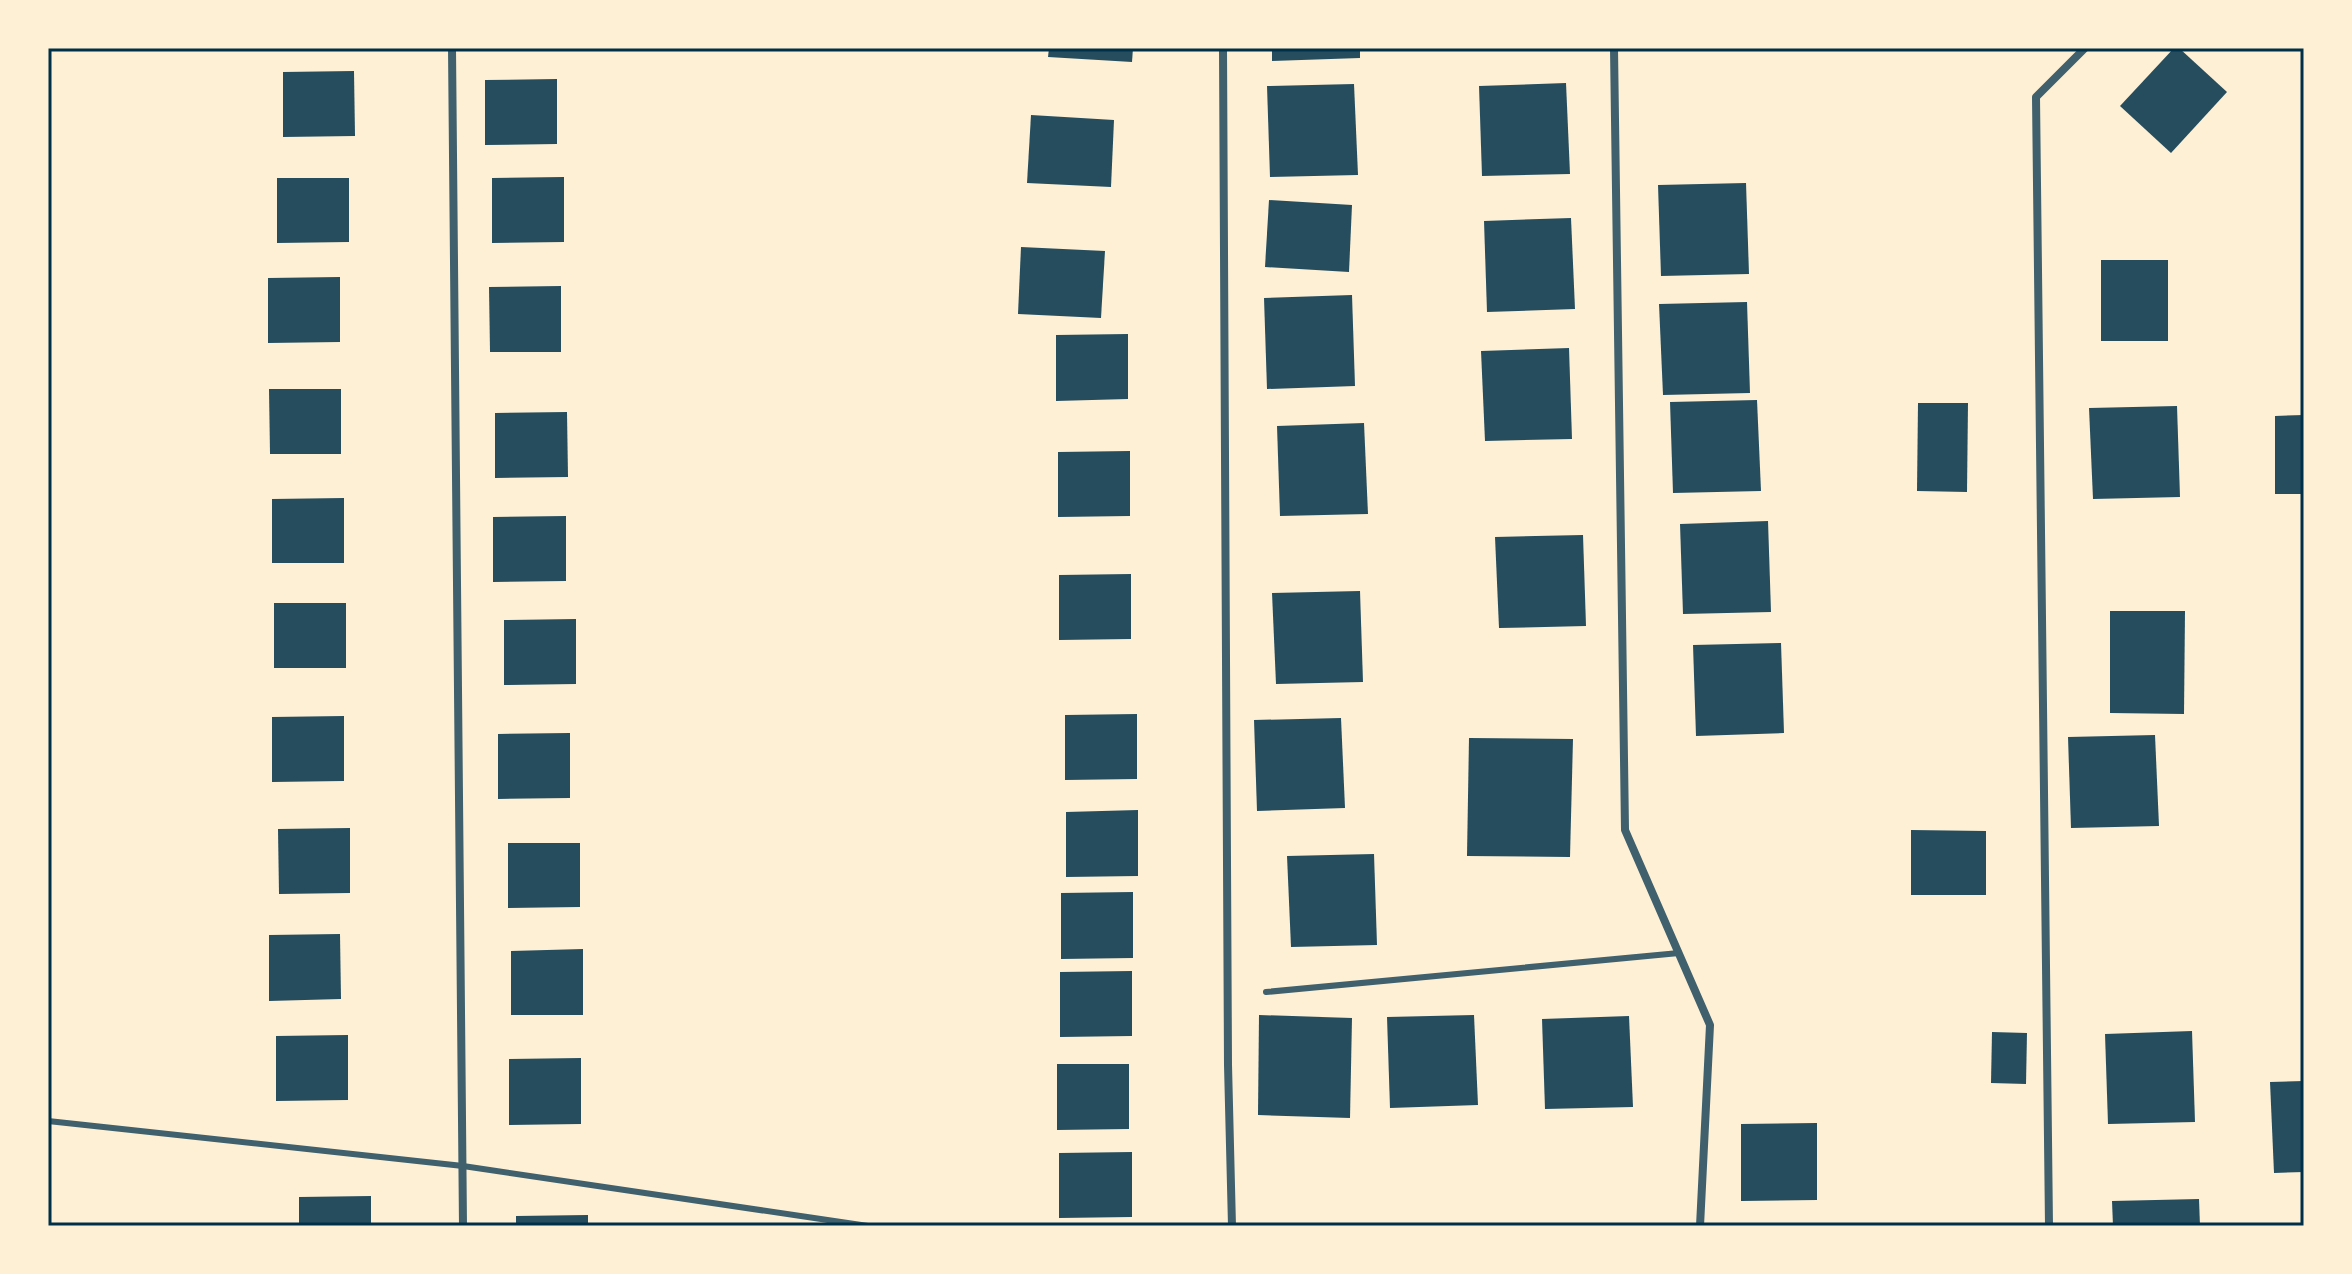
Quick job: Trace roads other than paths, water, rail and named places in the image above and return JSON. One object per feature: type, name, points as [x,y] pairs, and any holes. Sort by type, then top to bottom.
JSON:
[{"type":"street","points":[[452,48],[463,1226]]},
{"type":"street","points":[[1223,48],[1228,1065],[1232,1226]]},
{"type":"street","points":[[1614,48],[1625,830],[1710,1025],[1700,1226]]},
{"type":"street","points":[[2049,1226],[2036,97],[2085,48]]},
{"type":"lane","points":[[1266,992],[1679,953]]},
{"type":"lane","points":[[48,1121],[463,1166],[868,1226]]}]
